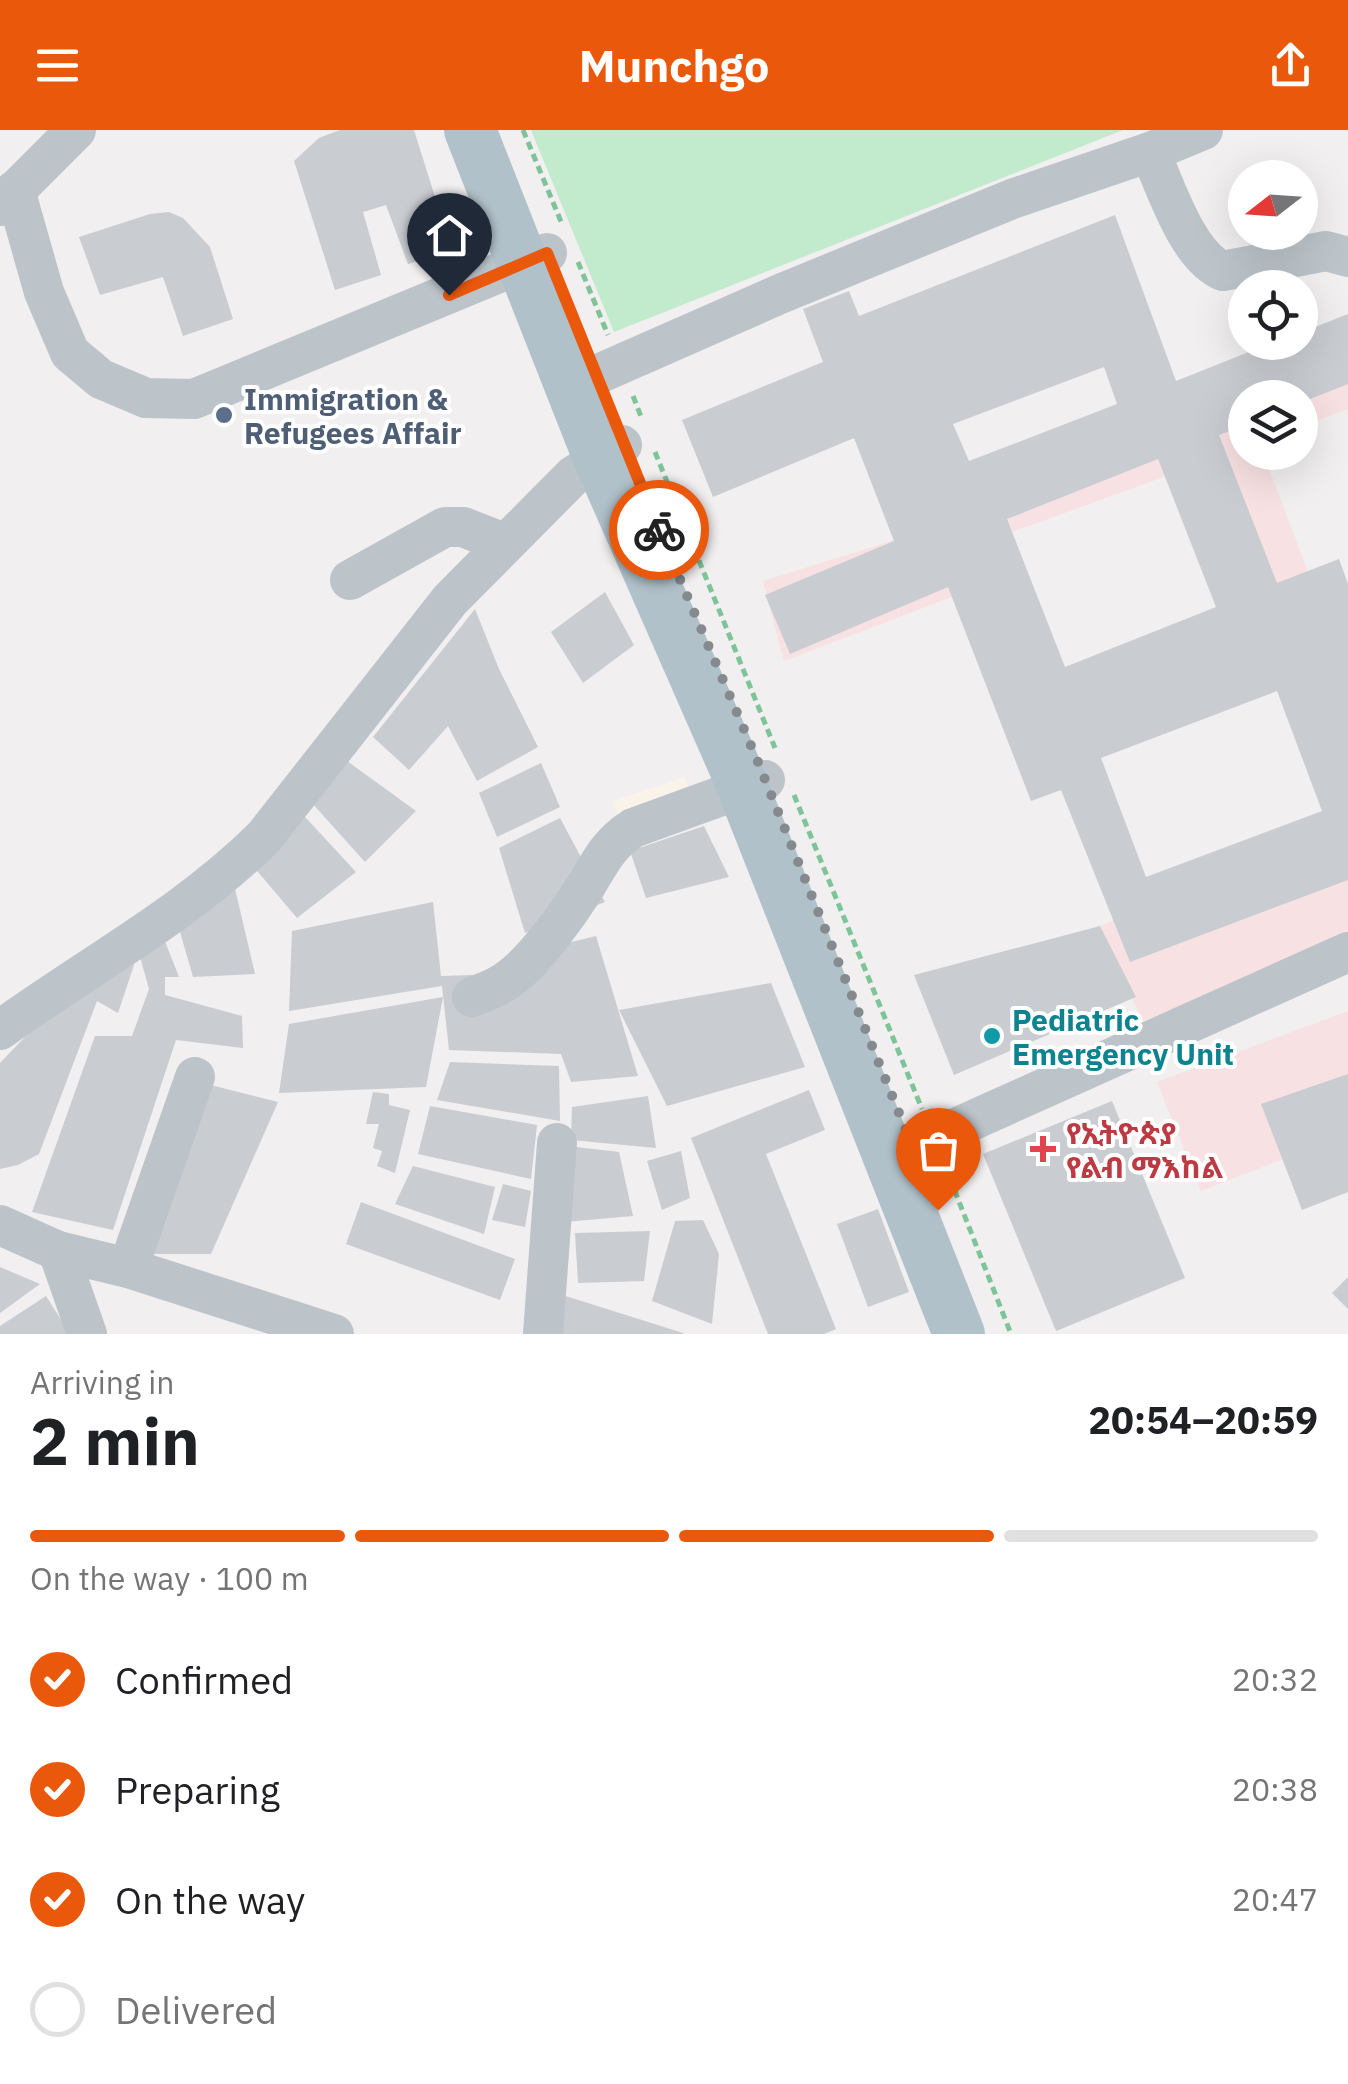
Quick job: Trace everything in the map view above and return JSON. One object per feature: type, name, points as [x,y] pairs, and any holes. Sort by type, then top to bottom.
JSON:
[{"type":"main road","points":[[470,130],[552,251]]},
{"type":"main road","points":[[498,130],[552,251],[596,376],[628,440],[770,779],[988,1334]]},
{"type":"main road","points":[[913,1148],[959,1334]]},
{"type":"street","points":[[76,130],[7,198],[70,353],[101,379],[146,398],[194,399],[552,251]]},
{"type":"street","points":[[596,376],[780,294],[1012,199],[1202,130]]},
{"type":"street","points":[[1150,152],[1194,248],[1211,266],[1223,271],[1326,250],[1348,257]]},
{"type":"street","points":[[0,1030],[202,894],[234,868],[264,837],[450,600],[573,476],[628,440]]},
{"type":"street","points":[[350,580],[446,528],[463,527],[504,542]]},
{"type":"street","points":[[472,996],[516,974],[582,892],[609,846],[622,835],[770,779]]},
{"type":"street","points":[[913,1148],[1348,952]]},
{"type":"street","points":[[128,1268],[195,1077]]},
{"type":"street","points":[[543,1334],[557,1142]]},
{"type":"street","points":[[0,1225],[58,1251],[128,1268],[334,1334]]},
{"type":"street","points":[[58,1251],[87,1334]]},
{"type":"path","points":[[523,130],[552,251],[596,376],[628,440],[770,779],[913,1148],[1011,1334]]},
{"type":"shaded area","points":[[1348,319],[1348,409],[1318,420],[1318,380],[1228,380],[1228,470],[1269,470],[1328,625],[1264,650],[1188,468],[982,543],[954,469],[1251,360],[1318,360],[1318,333]]},
{"type":"shaded area","points":[[949,523],[970,590],[784,661],[763,581]]},
{"type":"shaded area","points":[[684,777],[704,819],[630,843],[613,801]]},
{"type":"shaded area","points":[[1348,821],[1348,947],[1142,1021],[1100,926]]},
{"type":"shaded area","points":[[1348,1011],[1348,1134],[1201,1191],[1157,1082]]},
{"type":"green space","points":[[531,130],[1123,130],[614,332]]},
{"type":"building","points":[[340,130],[414,130],[452,251],[408,264],[386,205],[363,212],[381,275],[335,290],[294,161],[319,138]]},
{"type":"building","points":[[169,212],[183,218],[210,247],[233,319],[183,336],[163,277],[100,295],[79,237],[150,214]]},
{"type":"building","points":[[1115,215],[1176,381],[1229,360],[1318,360],[1318,326],[1348,314],[1348,384],[1318,396],[1318,380],[1228,380],[1228,432],[1219,435],[1228,470],[1233,470],[1277,583],[1339,559],[1348,584],[1348,880],[1130,962],[1061,790],[1031,801],[948,587],[790,654],[765,595],[894,541],[854,438],[713,497],[682,420],[823,362],[803,309],[849,291],[859,316]],"holes":[[[1104,367],[1117,404],[969,461],[953,424]],[[1158,459],[1216,607],[1065,667],[1007,519]],[[1277,691],[1322,811],[1146,877],[1101,758]]]},
{"type":"building","points":[[605,592],[634,645],[583,683],[551,632]]},
{"type":"building","points":[[475,609],[499,669],[538,747],[477,781],[448,726],[409,770],[373,737]]},
{"type":"building","points":[[336,753],[416,811],[365,862],[303,793]]},
{"type":"building","points":[[541,763],[560,807],[497,837],[479,793]]},
{"type":"building","points":[[295,806],[356,872],[297,918],[253,866]]},
{"type":"building","points":[[560,818],[605,902],[525,933],[499,848]]},
{"type":"building","points":[[704,826],[729,877],[646,898],[630,851]]},
{"type":"building","points":[[232,876],[255,974],[193,977],[174,911]]},
{"type":"building","points":[[433,902],[441,976],[530,973],[523,954],[596,936],[638,1076],[571,1082],[561,1054],[449,1050],[442,986],[289,1011],[292,931]]},
{"type":"building","points":[[159,926],[179,977],[165,977],[165,995],[242,1016],[243,1048],[176,1040],[113,1230],[32,1212],[95,1036],[132,1036],[149,989],[134,935]]},
{"type":"building","name":"Pediatric Emergency Unit","points":[[1100,926],[1136,997],[954,1075],[914,975]]},
{"type":"building","points":[[114,944],[134,965],[118,1013],[97,1001],[39,1154],[0,1169],[0,1063]]},
{"type":"building","points":[[771,983],[805,1067],[667,1106],[619,1010]]},
{"type":"building","points":[[443,997],[426,1087],[279,1093],[289,1024]]},
{"type":"building","points":[[450,1062],[559,1066],[560,1121],[437,1100]]},
{"type":"building","points":[[1348,1074],[1348,1192],[1302,1210],[1261,1104]]},
{"type":"building","points":[[199,1082],[278,1102],[211,1254],[129,1254]]},
{"type":"building","points":[[809,1090],[825,1130],[766,1154],[836,1329],[824,1334],[768,1334],[691,1138]]},
{"type":"building","points":[[373,1092],[389,1094],[389,1105],[410,1110],[395,1173],[377,1166],[382,1151],[373,1148],[379,1124],[366,1124]]},
{"type":"building","points":[[648,1096],[656,1148],[571,1140],[572,1107]]},
{"type":"building","points":[[1112,1101],[1185,1278],[1056,1331],[983,1154]]},
{"type":"building","points":[[430,1106],[537,1125],[531,1179],[418,1154]]},
{"type":"building","points":[[568,1146],[619,1152],[633,1216],[565,1222]]},
{"type":"building","points":[[681,1151],[690,1198],[662,1210],[647,1161]]},
{"type":"building","points":[[413,1166],[495,1187],[484,1234],[395,1204]]},
{"type":"building","points":[[503,1184],[531,1191],[525,1227],[492,1220]]},
{"type":"building","points":[[361,1202],[515,1259],[500,1300],[346,1244]]},
{"type":"building","points":[[878,1209],[909,1292],[868,1307],[837,1224]]},
{"type":"building","points":[[703,1220],[719,1254],[712,1324],[652,1301],[675,1221]]},
{"type":"building","points":[[650,1231],[644,1281],[578,1283],[575,1233]]},
{"type":"building","points":[[0,1267],[40,1284],[0,1313]]},
{"type":"building","points":[[1348,1277],[1348,1309],[1332,1293]]},
{"type":"building","points":[[556,1293],[683,1333],[683,1334],[553,1334]]},
{"type":"building","points":[[46,1296],[70,1334],[0,1334],[0,1326]]},
{"type":"way so far","points":[[659,530],[758,762],[938,1210]]},
{"type":"place","name":"Immigration & Refugees Affair","points":[[224,415]]},
{"type":"place","name":"Pediatric Emergency Unit","points":[[992,1036]]},
{"type":"place","name":"የኢትዮጵያ የልብ ማእከል","points":[[1043,1149]]},
{"type":"route","points":[[449,295],[547,253],[659,530]]}]
